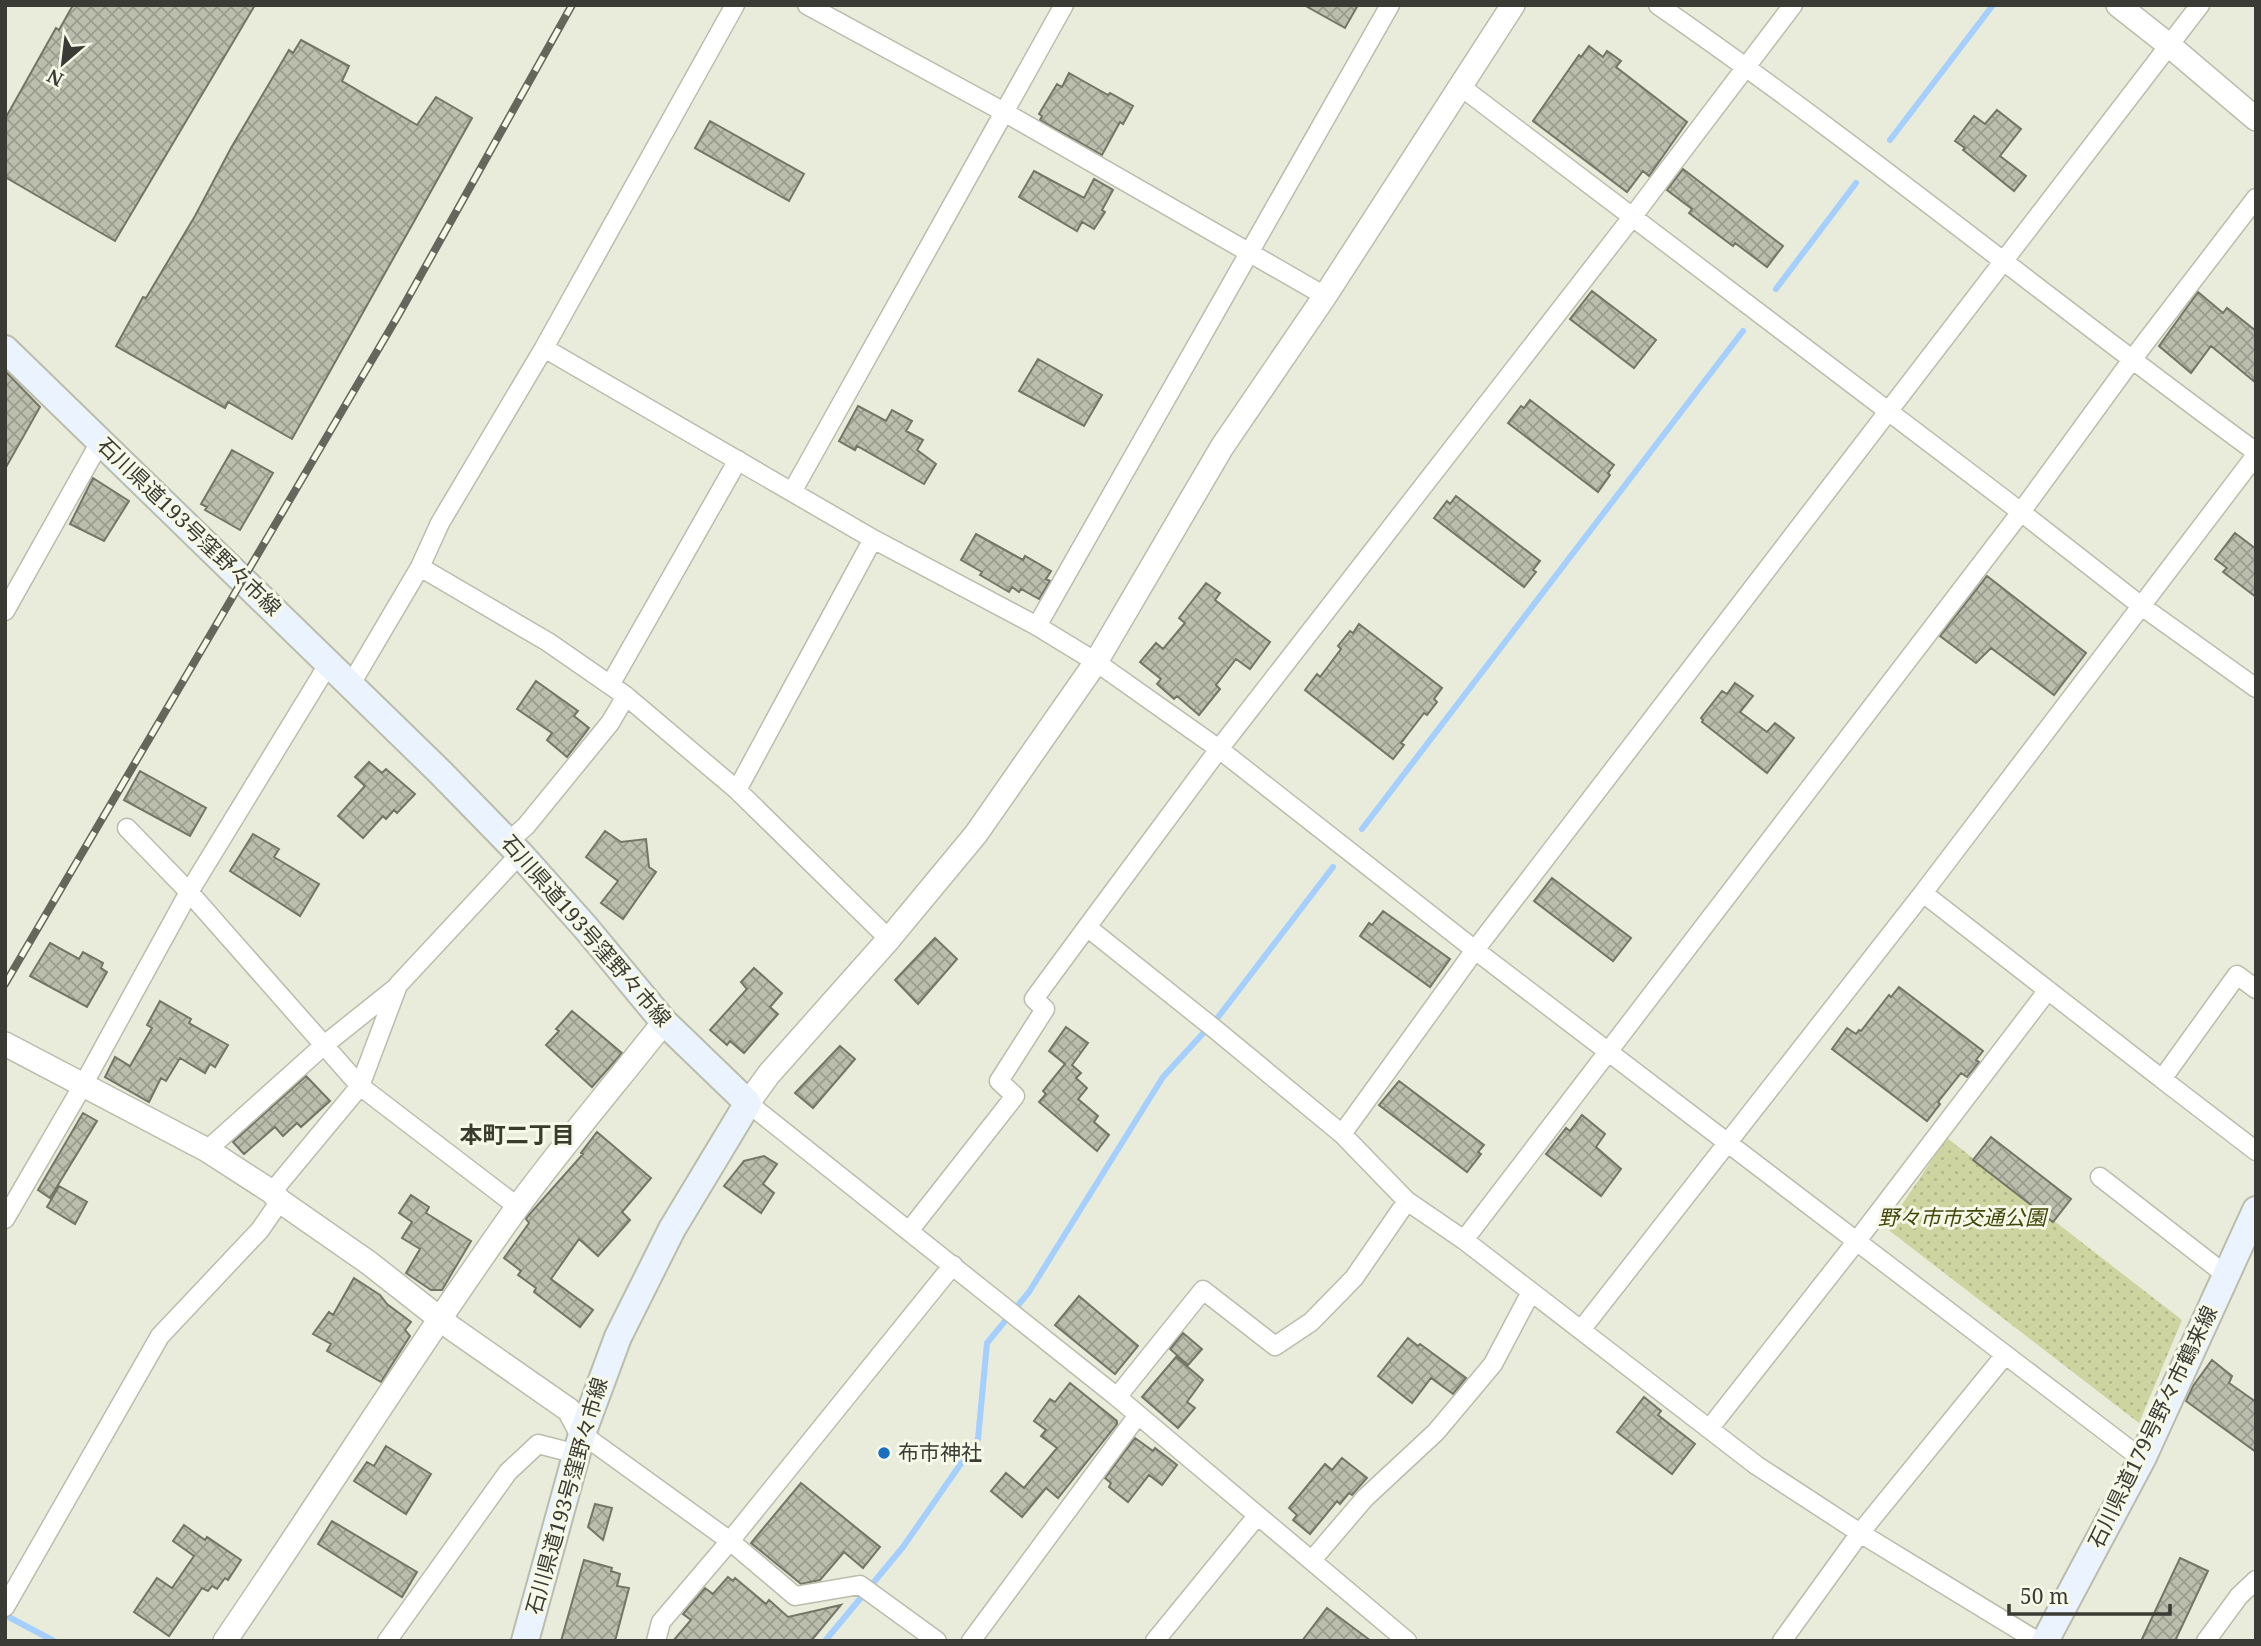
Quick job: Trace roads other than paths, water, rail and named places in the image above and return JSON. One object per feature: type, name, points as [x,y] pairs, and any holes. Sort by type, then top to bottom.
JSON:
[{"type":"main road","name":"石川県道193号窪野々市線","points":[[5,349],[351,684],[514,848],[586,928],[664,1022],[748,1103],[672,1229],[630,1308],[600,1380],[525,1641]]},
{"type":"main road","name":"石川県道179号野々市鶴来線","points":[[2045,1641],[2142,1459],[2256,1210]]},
{"type":"street","points":[[351,684],[420,567],[440,523],[544,348],[735,5]]},
{"type":"street","points":[[807,5],[1004,112],[1325,296]]},
{"type":"street","points":[[792,492],[1064,5]]},
{"type":"street","points":[[1037,626],[1390,5]]},
{"type":"street","points":[[1407,1641],[1117,1397],[748,1103],[769,1074],[889,939],[976,834],[1096,662],[1222,447],[1325,296],[1513,5]]},
{"type":"street","points":[[1581,1330],[1923,893],[2256,454],[1746,66],[1658,5]]},
{"type":"street","points":[[909,1231],[1015,1096],[999,1082],[1045,1009],[1034,999],[1219,749],[1633,216],[1793,5]]},
{"type":"street","points":[[2118,5],[2256,119]]},
{"type":"street","points":[[1342,1134],[1475,950],[2200,5]]},
{"type":"street","points":[[1460,86],[1890,411],[2140,605],[2256,688]]},
{"type":"street","points":[[1464,1240],[2021,512],[2131,360],[2256,198]]},
{"type":"street","points":[[544,348],[792,492],[1037,626],[1096,662],[1219,749],[1475,950],[2142,1459]]},
{"type":"street","points":[[5,611],[100,442]]},
{"type":"street","points":[[610,685],[738,460]]},
{"type":"street","points":[[737,790],[873,538]]},
{"type":"street","points":[[420,567],[548,642],[626,696],[737,790],[889,939]]},
{"type":"street","points":[[5,1219],[190,892],[329,663]]},
{"type":"street","points":[[207,1150],[323,1046],[398,985],[514,848],[526,827],[601,733],[626,696]]},
{"type":"street","points":[[127,828],[190,892],[360,1086],[518,1207]]},
{"type":"street","points":[[1923,893],[2256,1151]]},
{"type":"street","points":[[1087,927],[1342,1134],[1407,1201],[1464,1240],[1756,1465],[1860,1533],[2037,1641]]},
{"type":"street","points":[[2162,1079],[2237,975],[2256,989]]},
{"type":"street","points":[[5,1606],[160,1336],[260,1230],[276,1197],[360,1086],[398,985]]},
{"type":"street","points":[[1709,1429],[1857,1242],[2048,990]]},
{"type":"street","points":[[225,1641],[306,1524],[440,1318],[518,1207],[664,1022]]},
{"type":"street","points":[[5,1044],[207,1150],[276,1197],[569,1410],[580,1444]]},
{"type":"street","points":[[2099,1177],[2227,1275]]},
{"type":"street","points":[[1117,1397],[1203,1290],[1275,1346],[1311,1322],[1354,1278],[1407,1201]]},
{"type":"street","points":[[656,1641],[661,1622],[730,1541],[953,1265]]},
{"type":"street","points":[[1312,1560],[1365,1498],[1436,1432],[1493,1364],[1531,1292]]},
{"type":"street","points":[[1782,1641],[1860,1533],[2005,1355]]},
{"type":"street","points":[[971,1641],[1138,1415]]},
{"type":"street","points":[[387,1641],[508,1472],[538,1444],[580,1444],[730,1541],[795,1596],[860,1585],[937,1641]]},
{"type":"street","points":[[1155,1641],[1257,1516]]},
{"type":"street","points":[[2206,1641],[2239,1596],[2256,1580]]},
{"type":"waterway","points":[[1890,140],[1993,5]]},
{"type":"waterway","points":[[1776,289],[1856,183]]},
{"type":"waterway","points":[[1362,829],[1743,331]]},
{"type":"waterway","points":[[825,1641],[903,1547],[978,1439],[987,1343],[1029,1292],[1163,1077],[1219,1016],[1333,867]]},
{"type":"waterway","points":[[5,1615],[54,1641]]},
{"type":"railway","points":[[5,984],[399,314],[572,5]]},
{"type":"place","name":"布市神社","points":[[884,1453]]},
{"type":"district","name":"本町二丁目","points":[[517,1135]]},
{"type":"park label","name":"野々市市交通公園","points":[[1962,1218]]}]
